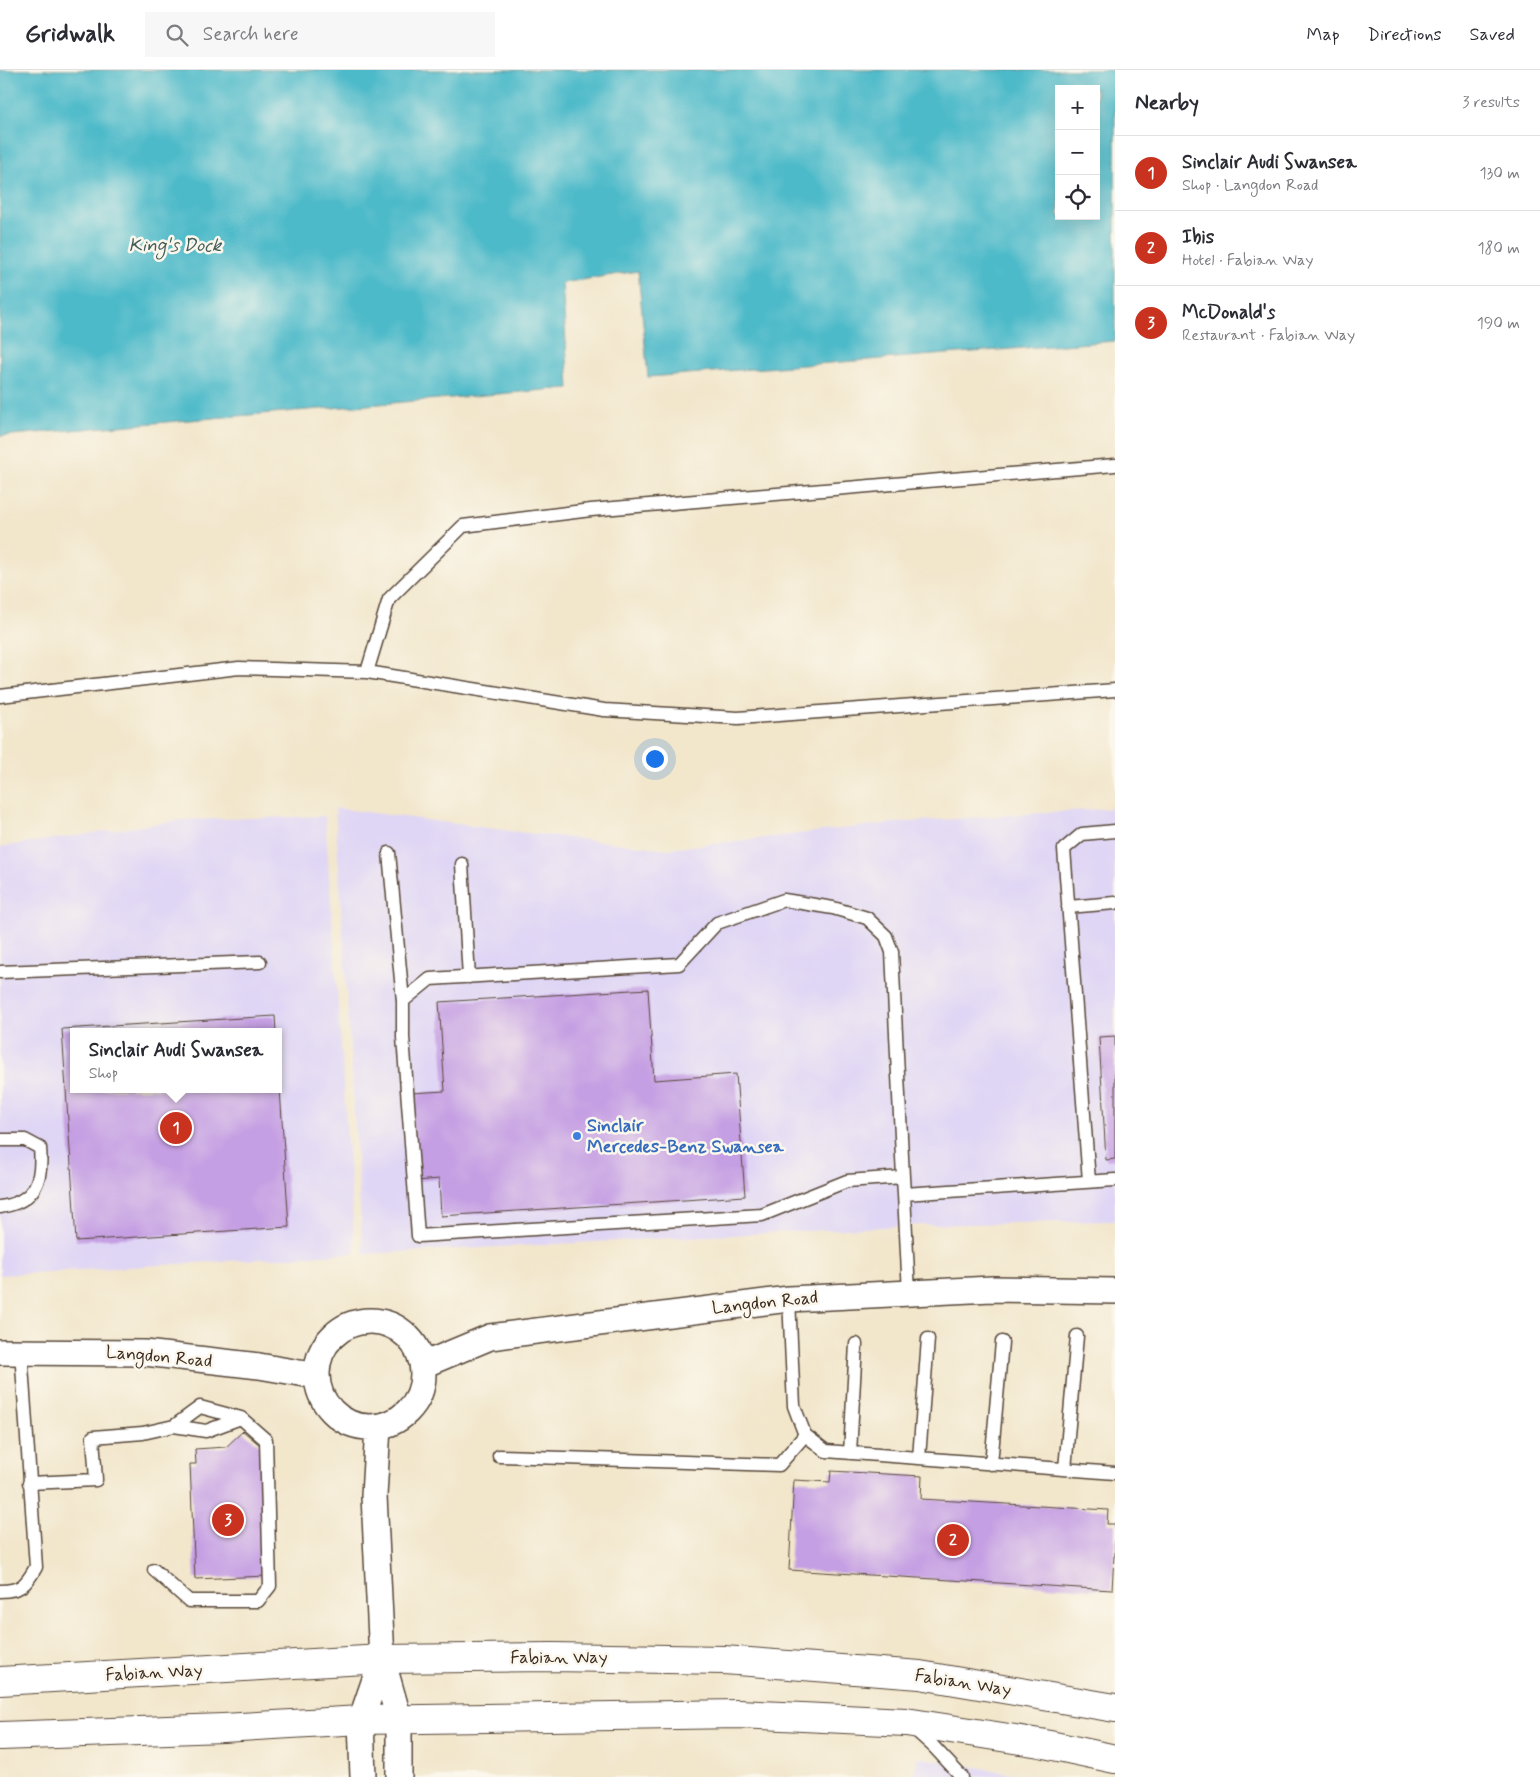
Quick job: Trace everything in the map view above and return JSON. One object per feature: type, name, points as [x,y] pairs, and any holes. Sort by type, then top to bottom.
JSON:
[{"type":"highway","name":"Fabian Way","points":[[0,1681],[382,1659],[724,1660],[920,1676],[1115,1708]]},
{"type":"highway","points":[[0,1736],[223,1728],[361,1720],[739,1714],[906,1722],[1040,1743],[1115,1759]]},
{"type":"street","name":"Langdon Road","points":[[423,1365],[490,1337],[789,1299],[992,1289],[1115,1291]]},
{"type":"street","points":[[374,1321],[391,1325],[406,1335],[417,1348],[423,1365],[423,1382],[418,1398],[408,1412],[394,1422],[378,1427],[360,1427],[343,1420],[330,1409],[320,1394],[317,1376],[319,1358],[327,1343],[340,1331],[356,1323],[374,1321]]},
{"type":"street","name":"Langdon Road","points":[[10,1351],[145,1353],[259,1366],[317,1376]]},
{"type":"street","points":[[378,1427],[374,1496],[382,1659],[399,1719],[400,1777]]},
{"type":"street","points":[[363,1777],[361,1720],[382,1659]]},
{"type":"lane","points":[[367,672],[389,599],[463,526],[591,510],[1115,465]]},
{"type":"lane","points":[[0,696],[239,668],[367,672],[604,710],[738,718],[1115,690]]},
{"type":"lane","points":[[1089,1181],[1064,849],[1082,834],[1115,831]]},
{"type":"lane","points":[[389,853],[403,1000],[403,1037],[418,1236],[762,1214],[847,1181],[904,1177]]},
{"type":"lane","points":[[462,864],[469,977]]},
{"type":"lane","points":[[403,1000],[430,980],[679,964],[717,923],[784,900],[833,908],[867,918],[886,936],[892,952],[909,1293]]},
{"type":"lane","points":[[1068,906],[1115,903]]},
{"type":"lane","points":[[0,972],[260,962]]},
{"type":"lane","points":[[0,1140],[25,1140],[40,1148],[42,1165],[37,1183],[28,1197],[13,1205],[0,1207]]},
{"type":"lane","points":[[904,1194],[1115,1180]]},
{"type":"lane","points":[[789,1299],[794,1406],[805,1435],[826,1451],[1115,1473]]},
{"type":"lane","points":[[1065,1470],[1077,1336]]},
{"type":"lane","points":[[920,1458],[928,1339]]},
{"type":"lane","points":[[991,1464],[1002,1342]]},
{"type":"lane","points":[[850,1453],[856,1344]]},
{"type":"lane","points":[[0,1591],[16,1591],[29,1580],[36,1567],[29,1483],[10,1351]]},
{"type":"lane","points":[[154,1570],[190,1601],[258,1601],[270,1586],[266,1440],[240,1418],[200,1407],[174,1426]]},
{"type":"lane","points":[[29,1483],[96,1480],[93,1437],[143,1432],[174,1426],[206,1430],[240,1418]]},
{"type":"lane","points":[[499,1456],[779,1465],[805,1435]]},
{"type":"lane","points":[[906,1722],[933,1746],[962,1777]]},
{"type":"shaded area","points":[[335,808],[668,849],[892,823],[1115,808],[1115,1221],[923,1225],[363,1254]]},
{"type":"shaded area","points":[[325,816],[355,1253],[0,1275],[0,847],[182,820]]},
{"type":"shaded area","points":[[917,1757],[1034,1777],[914,1777]]},
{"type":"water","name":"King's Dock","points":[[0,70],[1115,70],[1115,341],[648,377],[638,271],[562,283],[569,388],[0,436]]},
{"type":"building","name":"Sinclair Mercedes-Benz Swansea","points":[[648,989],[654,1080],[736,1074],[745,1196],[441,1216],[439,1179],[416,1181],[410,1093],[445,1091],[439,1002]]},
{"type":"building","points":[[275,1016],[276,1028],[78,1028]]},
{"type":"building","points":[[62,1029],[70,1029],[70,1093],[280,1093],[289,1227],[76,1241]]},
{"type":"building","points":[[1115,1036],[1115,1159],[1106,1160],[1099,1037]]},
{"type":"building","points":[[243,1431],[261,1446],[267,1576],[195,1579],[190,1464],[196,1464],[195,1449],[226,1447]]},
{"type":"building","points":[[831,1471],[922,1476],[921,1499],[1108,1510],[1107,1524],[1115,1524],[1112,1590],[789,1570],[794,1480],[830,1482]]},
{"type":"place","name":"Sinclair Audi Swansea","points":[[176,1128]]},
{"type":"place","name":"Sinclair Mercedes-Benz Swansea","points":[[577,1136]]},
{"type":"place","name":"McDonald's","points":[[228,1520]]},
{"type":"place","name":"Ibis","points":[[953,1540]]}]
